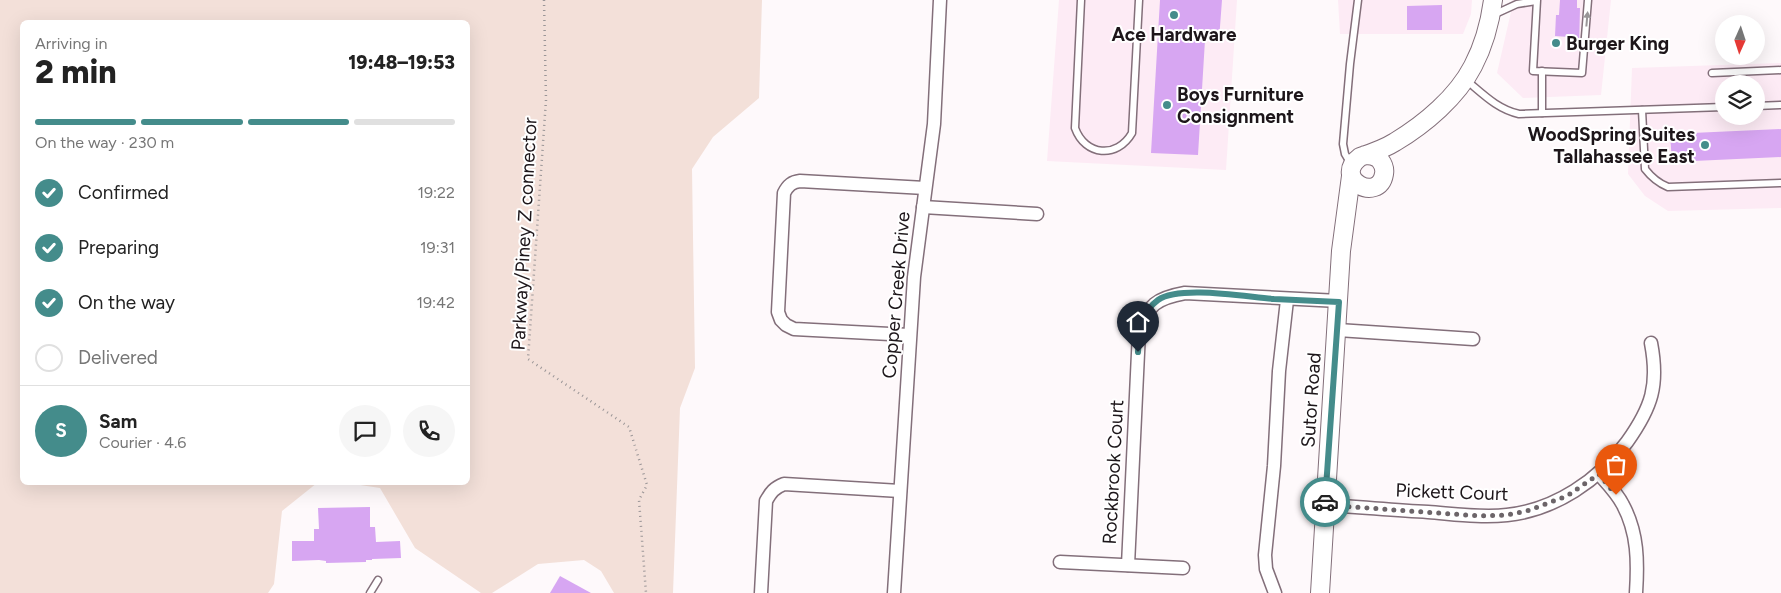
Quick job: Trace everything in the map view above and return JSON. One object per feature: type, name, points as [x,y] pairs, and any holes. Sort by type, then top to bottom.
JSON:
[{"type":"street","name":"Copper Creek Drive","points":[[894,593],[909,335],[914,278],[934,124],[940,0]]},
{"type":"street","points":[[1356,165],[1413,130],[1436,111],[1456,90],[1473,66],[1483,44],[1491,8]]},
{"type":"street","points":[[1356,165],[1358,185],[1362,188],[1370,188],[1377,185],[1381,182],[1384,172],[1396,150],[1413,130]]},
{"type":"street","points":[[1356,165],[1376,157],[1384,166],[1384,172]]},
{"type":"street","name":"Sutor Road","points":[[1320,593],[1338,330],[1341,251],[1356,165]]},
{"type":"street","points":[[909,335],[794,329],[786,326],[778,312],[784,193],[788,186],[800,181],[925,188]]},
{"type":"street","points":[[1348,210],[1370,188]]},
{"type":"street","points":[[923,206],[1037,214]]},
{"type":"street","name":"Rockbrook Court","points":[[1128,565],[1139,332],[1142,320],[1149,309],[1158,300],[1170,295],[1185,293],[1339,302]]},
{"type":"street","name":"Sutor Road","points":[[1275,593],[1266,568],[1265,555],[1274,466],[1279,372],[1287,300]]},
{"type":"street","points":[[1338,330],[1473,339]]},
{"type":"street","name":"Pickett Court","points":[[1325,505],[1480,516],[1507,515],[1527,511],[1567,496],[1599,474],[1636,430],[1654,389],[1655,365],[1651,343]]},
{"type":"street","points":[[1599,474],[1622,504],[1635,536],[1638,554],[1636,593]]},
{"type":"street","points":[[761,593],[766,501],[776,487],[784,484],[900,491]]},
{"type":"street","name":"Rockbrook Court","points":[[1060,562],[1183,568]]},
{"type":"lane","points":[[1082,0],[1075,128],[1080,139],[1087,146],[1099,151],[1108,151],[1121,146],[1132,133],[1139,0]]},
{"type":"lane","name":"Sutor Road","points":[[1356,165],[1345,154],[1343,144],[1358,0]]},
{"type":"lane","points":[[1491,8],[1536,1],[1533,71],[1582,73],[1588,0]]},
{"type":"lane","points":[[1712,73],[1781,70]]},
{"type":"lane","points":[[1542,71],[1542,113]]},
{"type":"lane","points":[[1465,78],[1506,111],[1519,114],[1715,107]]},
{"type":"lane","points":[[1765,106],[1781,105]]},
{"type":"lane","points":[[1642,110],[1645,169],[1658,182],[1668,187],[1781,183]]},
{"type":"lane","points":[[370,593],[378,580]]},
{"type":"path","name":"Parkway/Piney Z connector","points":[[544,0],[546,100],[528,359],[630,427],[647,485],[640,500],[646,593]]},
{"type":"shaded area","points":[[0,0],[762,0],[759,98],[713,137],[692,169],[695,368],[680,408],[673,593],[614,593],[601,571],[584,560],[538,564],[492,593],[481,593],[415,548],[380,488],[360,485],[470,485],[470,20],[20,20],[20,485],[314,485],[282,511],[274,584],[268,593],[0,593]]},
{"type":"shaded area","points":[[1059,0],[1237,0],[1226,170],[1047,161]]},
{"type":"shaded area","points":[[1338,0],[1472,0],[1471,14],[1463,34],[1340,34]]},
{"type":"shaded area","name":"Burger King","points":[[1512,0],[1611,0],[1601,95],[1523,98],[1497,73]]},
{"type":"shaded area","name":"WoodSpring Suites Tallahassee East","points":[[1781,63],[1781,208],[1668,211],[1645,196],[1628,174],[1632,68]]},
{"type":"building","points":[[1160,0],[1222,0],[1219,40],[1205,40],[1198,155],[1151,153]]},
{"type":"building","points":[[1560,0],[1577,0],[1577,8],[1580,8],[1579,50],[1568,49],[1569,37],[1555,36],[1556,15],[1559,15]]},
{"type":"building","points":[[1442,5],[1442,30],[1407,30],[1407,6]]},
{"type":"building","points":[[1781,129],[1781,157],[1672,162],[1670,134]]},
{"type":"building","points":[[370,507],[370,527],[375,527],[376,542],[400,541],[401,558],[372,559],[366,560],[366,562],[326,563],[326,561],[319,560],[292,561],[292,541],[314,541],[314,529],[319,529],[318,508]]},
{"type":"building","points":[[560,576],[591,593],[550,593]]},
{"type":"way so far","points":[[1325,502],[1325,505],[1480,516],[1507,515],[1546,505],[1567,496],[1599,474],[1616,495]]},
{"type":"place","name":"Ace Hardware","points":[[1174,15]]},
{"type":"place","name":"Burger King","points":[[1556,43]]},
{"type":"place","name":"Boys Furniture Consignment","points":[[1167,105]]},
{"type":"place","name":"WoodSpring Suites Tallahassee East","points":[[1705,145]]},
{"type":"route","points":[[1138,352],[1142,320],[1158,300],[1170,295],[1198,292],[1287,300],[1339,302],[1325,502]]}]
